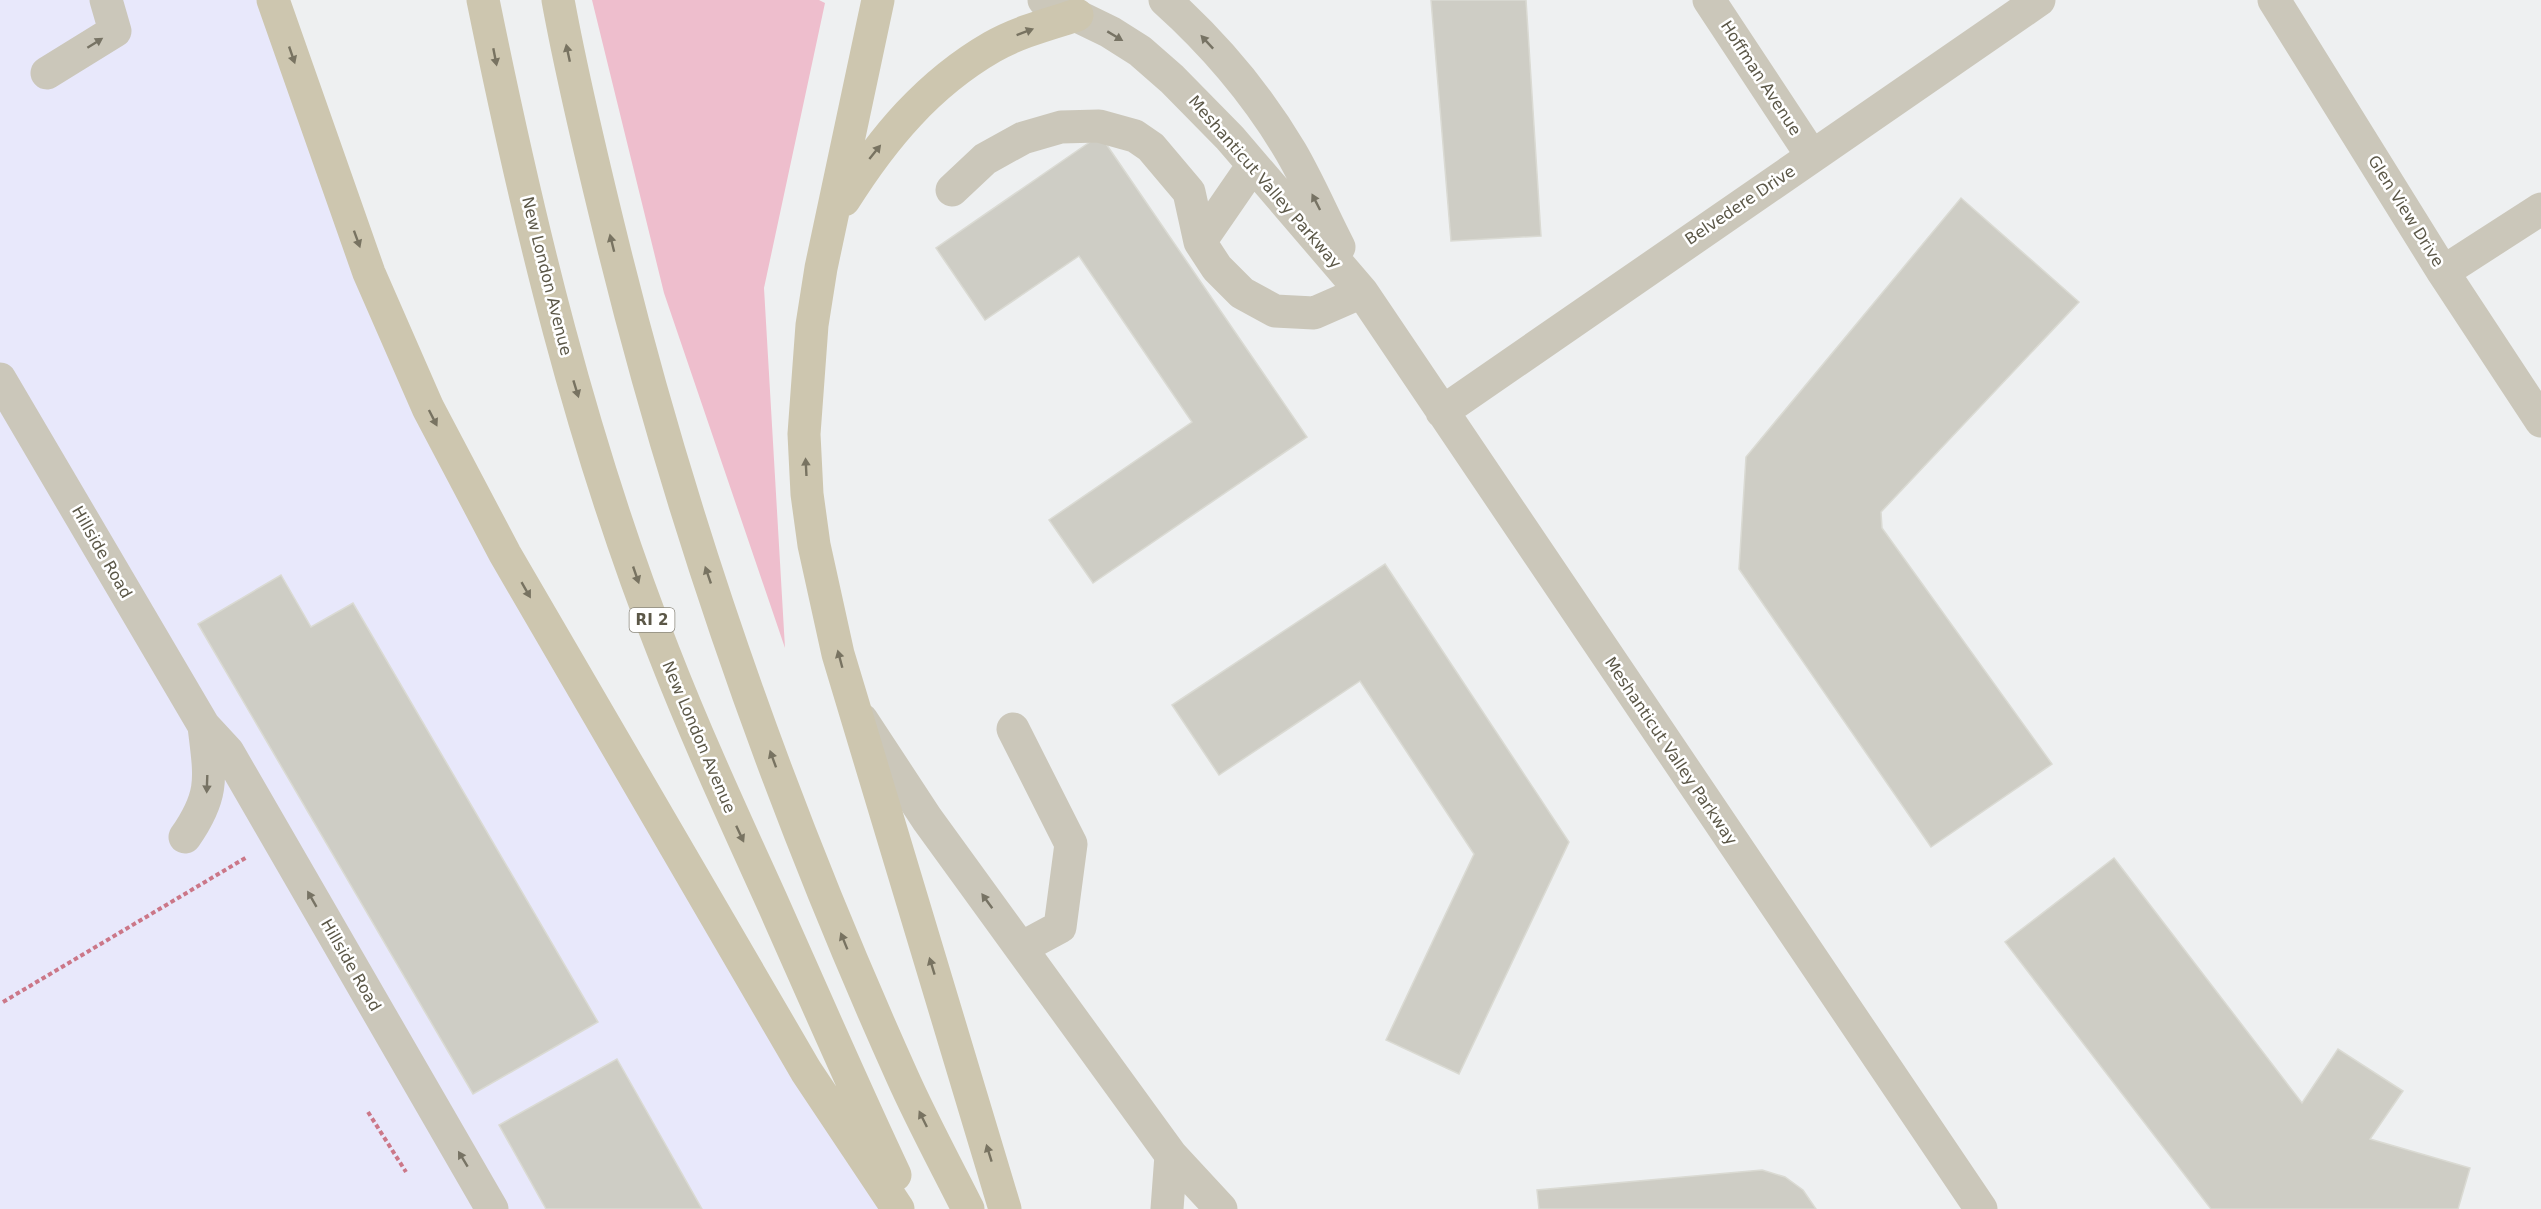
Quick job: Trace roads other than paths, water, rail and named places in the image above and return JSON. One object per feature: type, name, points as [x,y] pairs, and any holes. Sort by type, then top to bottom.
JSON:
[{"type":"main road","points":[[273,0],[369,273],[428,408],[505,554],[794,1050],[898,1209]]},
{"type":"main road","name":"New London Avenue","points":[[483,0],[506,114],[574,381],[614,513],[652,619],[717,782],[911,1209]]},
{"type":"main road","points":[[558,0],[591,154],[626,300],[704,562],[748,691],[846,947],[903,1079],[968,1209]]},
{"type":"main road","points":[[878,0],[812,325],[804,434],[807,494],[814,545],[836,643],[1005,1209]]},
{"type":"main road","points":[[832,219],[868,161],[914,106],[937,85],[993,47],[1077,15]]},
{"type":"street","points":[[47,73],[115,31],[106,0]]},
{"type":"street","name":"Meshanticut Valley Parkway","points":[[1044,0],[1077,15],[1140,51],[1172,79],[1253,165],[1362,292]]},
{"type":"street","name":"Meshanticut Valley Parkway","points":[[1165,0],[1217,52],[1270,119],[1292,154],[1362,292],[1981,1209]]},
{"type":"street","name":"Hoffman Avenue","points":[[1709,0],[1812,156]]},
{"type":"street","name":"Belvedere Drive","points":[[1442,412],[2039,0]]},
{"type":"street","name":"Glen View Drive","points":[[2274,0],[2443,272],[2541,420]]},
{"type":"street","points":[[952,190],[985,159],[1023,138],[1061,127],[1100,126],[1135,136],[1151,147],[1189,192],[1200,242],[1217,268],[1242,294],[1275,311],[1314,313],[1362,292]]},
{"type":"street","points":[[1200,242],[1253,165]]},
{"type":"street","points":[[2443,272],[2541,209]]},
{"type":"street","name":"Hillside Road","points":[[0,379],[204,726],[228,752],[492,1209]]},
{"type":"street","points":[[854,707],[927,819],[1171,1155],[1221,1209]]},
{"type":"street","name":"Hillside Road","points":[[185,837],[207,800],[208,764],[204,726]]},
{"type":"street","points":[[1013,729],[1071,844],[1060,927],[1022,948]]},
{"type":"street","points":[[1167,1209],[1171,1155]]}]
